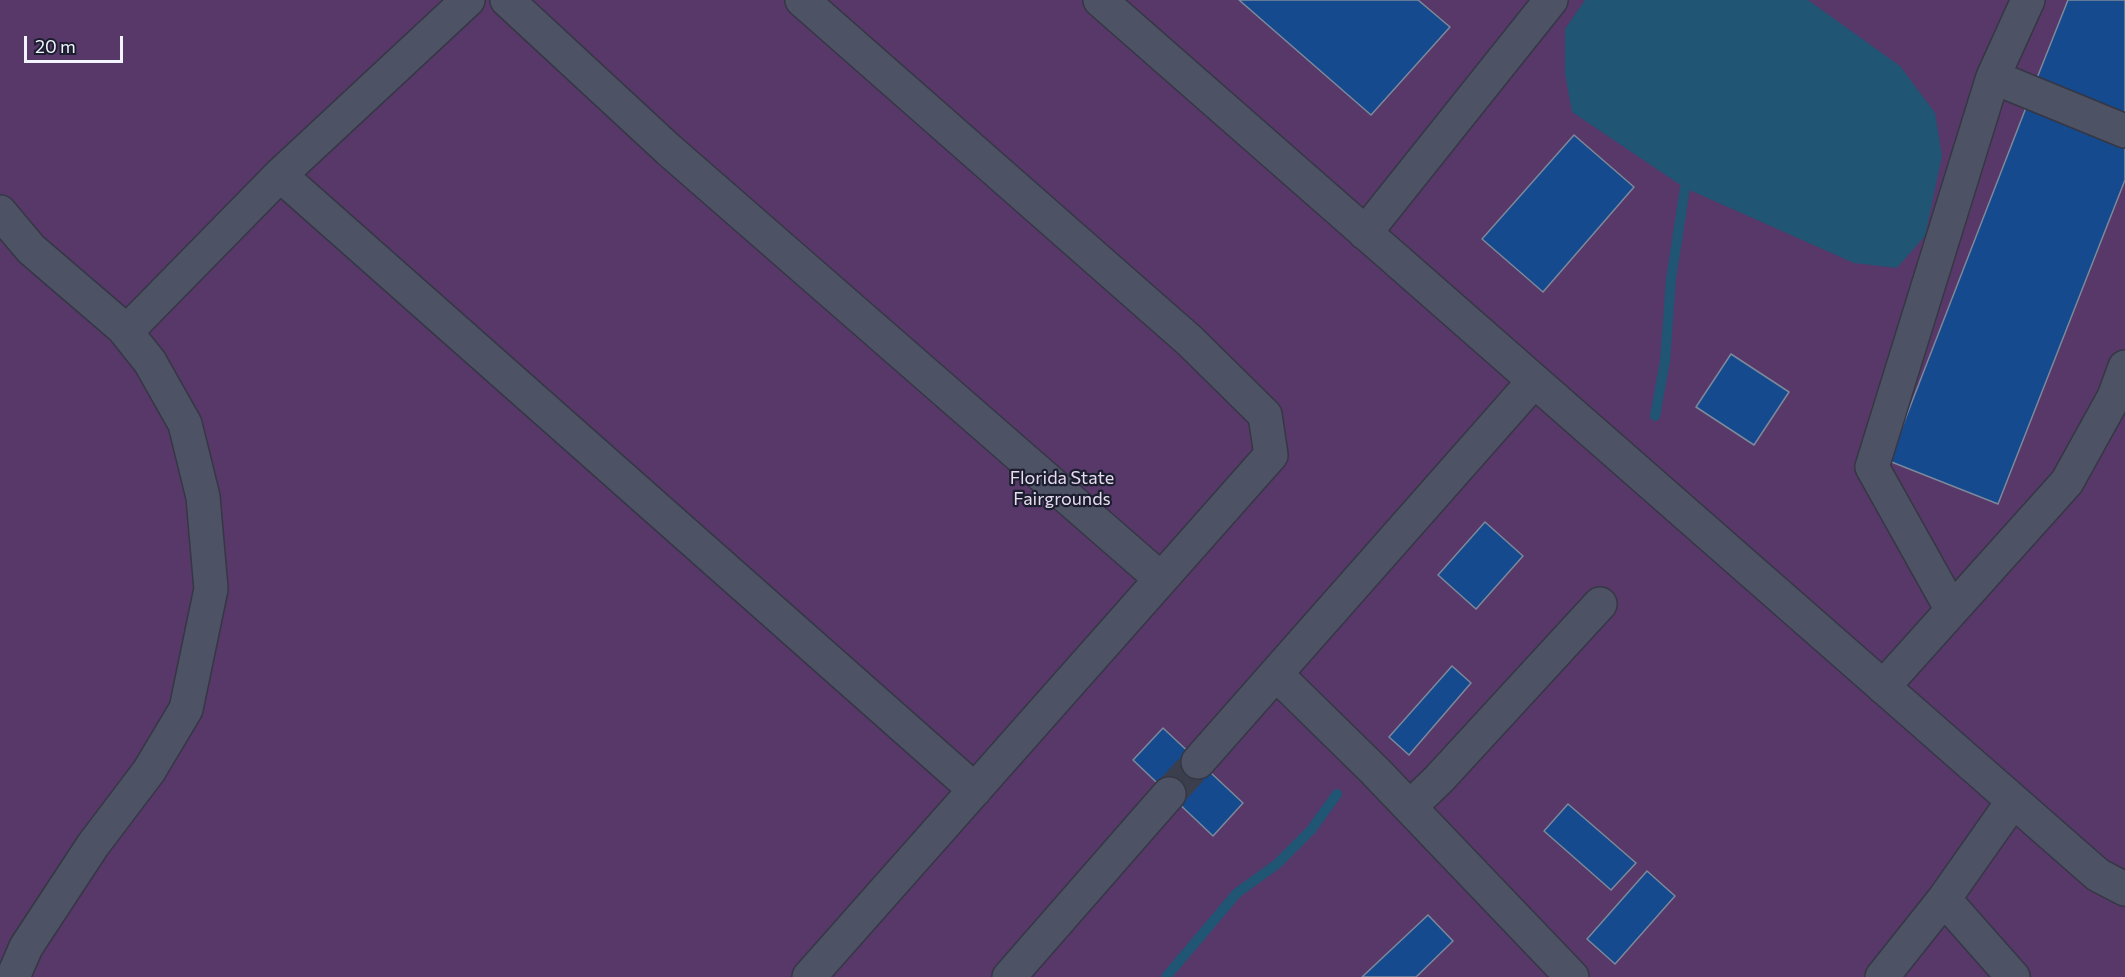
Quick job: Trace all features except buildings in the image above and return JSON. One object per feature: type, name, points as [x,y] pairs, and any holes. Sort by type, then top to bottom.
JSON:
[{"type":"lane","points":[[126,332],[280,175],[468,0]]},
{"type":"lane","points":[[507,0],[669,150],[1161,579]]},
{"type":"lane","points":[[802,0],[1190,341],[1265,416],[1271,455],[810,977]]},
{"type":"lane","points":[[1100,0],[2013,801],[2098,874],[2125,889]]},
{"type":"lane","points":[[1365,233],[1551,0]]},
{"type":"lane","points":[[1952,610],[1872,467],[1993,77],[2028,0]]},
{"type":"lane","points":[[1993,77],[2125,131]]},
{"type":"lane","points":[[280,175],[975,790]]},
{"type":"lane","points":[[0,212],[31,249],[126,332],[150,362],[185,424],[202,497],[211,590],[186,709],[149,771],[93,845],[32,937],[13,977]]},
{"type":"lane","points":[[1883,687],[2067,483],[2114,397],[2125,368]]},
{"type":"lane","points":[[1198,762],[1534,381]]},
{"type":"lane","points":[[1410,807],[1439,779],[1600,604]]},
{"type":"lane","points":[[1276,674],[1376,771],[1572,977]]},
{"type":"lane","points":[[1009,977],[1169,794]]},
{"type":"lane","points":[[1882,977],[1944,899],[2013,801]]},
{"type":"lane","points":[[1944,899],[2013,977]]},
{"type":"green space","name":"Florida State Fairgrounds","points":[[0,0],[2125,0],[2125,977],[0,977]]},
{"type":"water","points":[[1585,0],[1808,0],[1900,66],[1935,113],[1942,156],[1925,236],[1897,268],[1854,263],[1685,188],[1572,112],[1565,73],[1565,29]]},
{"type":"waterway","points":[[1655,416],[1665,361],[1671,279],[1685,188]]},
{"type":"waterway","points":[[1166,977],[1237,893],[1277,864],[1311,830],[1337,794]]},
{"type":"tunnel","points":[[1169,794],[1198,762]]}]
